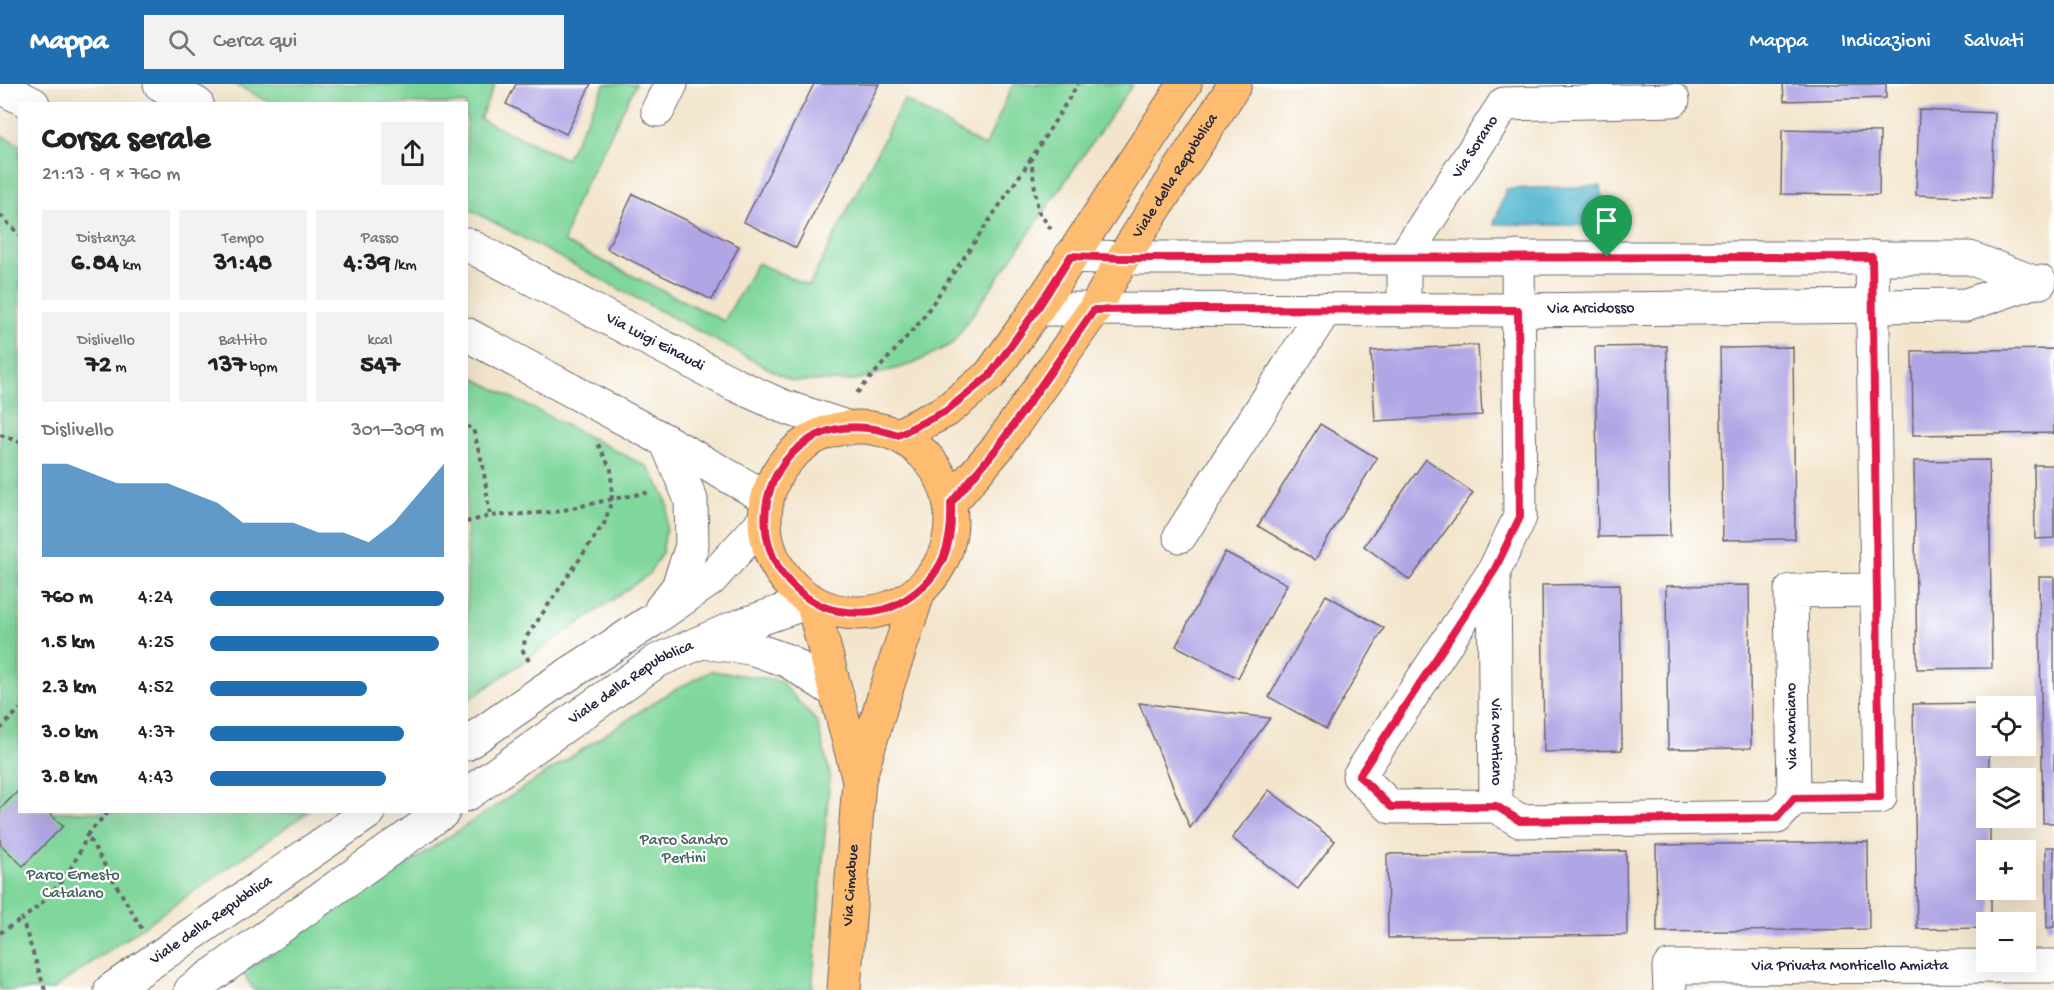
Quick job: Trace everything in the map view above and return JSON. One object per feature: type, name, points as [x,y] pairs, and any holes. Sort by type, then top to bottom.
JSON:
[{"type":"main road","points":[[898,435],[946,411],[990,375],[1037,309],[1063,244],[1185,84]]},
{"type":"main road","name":"Viale della Repubblica","points":[[951,503],[998,447],[1094,310],[1123,258],[1235,84]]},
{"type":"main road","points":[[849,428],[872,428],[898,435],[918,448],[935,467],[945,483],[951,503],[952,524],[949,544],[942,562],[932,578],[919,591],[896,606],[877,612],[854,614],[832,610],[812,602],[796,590],[780,573],[769,550],[765,509],[774,478],[787,458],[806,442],[823,434],[849,428]]},
{"type":"main road","name":"Via Cimabue","points":[[844,990],[859,780],[919,591]]},
{"type":"main road","name":"Via Cimabue","points":[[812,602],[859,780]]},
{"type":"street","points":[[160,84],[193,102]]},
{"type":"street","name":"Via Sorano","points":[[1404,257],[1504,104],[1673,100]]},
{"type":"street","name":"Via Arcidosso","points":[[1063,244],[1123,258],[1970,258],[2043,282]]},
{"type":"street","name":"Via Luigi Einaudi","points":[[468,245],[736,385],[782,406],[849,428]]},
{"type":"street","points":[[1404,257],[1404,310]]},
{"type":"street","name":"Via Montiano","points":[[1494,571],[1496,806],[1391,807],[1359,776],[1494,571],[1520,517],[1518,257]]},
{"type":"street","points":[[1496,806],[1520,821],[1777,818],[1794,798],[1880,797],[1872,257]]},
{"type":"street","name":"Via Arcidosso","points":[[1037,309],[1518,310],[1966,305],[2043,282]]},
{"type":"street","points":[[1180,536],[1325,310]]},
{"type":"street","points":[[468,335],[666,441],[765,509],[710,580],[468,743]]},
{"type":"street","points":[[651,621],[678,587],[692,546],[691,500],[666,441]]},
{"type":"street","name":"Via Manciano","points":[[1794,798],[1791,591],[1877,590]]},
{"type":"street","name":"Viale della Repubblica","points":[[468,794],[657,660],[736,627],[812,602]]},
{"type":"street","points":[[701,641],[751,648],[788,661],[836,692]]},
{"type":"street","name":"Viale della Repubblica","points":[[111,990],[368,813]]},
{"type":"street","points":[[191,990],[443,813]]},
{"type":"street","name":"Via Privata Monticello Amiata","points":[[1670,990],[1669,967],[2054,966]]},
{"type":"path","points":[[857,393],[920,322],[1078,84]]},
{"type":"path","points":[[1030,159],[1038,211],[1063,244]]},
{"type":"path","points":[[0,215],[18,233]]},
{"type":"path","points":[[468,427],[473,429],[483,466],[490,516]]},
{"type":"path","points":[[0,435],[18,441]]},
{"type":"path","points":[[532,666],[523,651],[525,639],[605,522],[612,499],[611,470],[596,439]]},
{"type":"path","points":[[468,522],[490,516],[555,512],[657,491]]},
{"type":"path","points":[[0,729],[18,711]]},
{"type":"path","points":[[0,933],[41,905],[61,883],[87,835],[107,813]]},
{"type":"path","points":[[87,835],[145,936]]},
{"type":"path","points":[[22,919],[45,990]]},
{"type":"green space","points":[[234,84],[495,84],[480,119],[566,159],[605,84],[636,84],[575,205],[564,242],[724,321],[757,263],[809,286],[904,99],[985,147],[1013,84],[1133,84],[952,344],[913,364],[852,381],[792,381],[468,209],[468,102],[269,102]]},
{"type":"green space","name":"Parco Ernesto Catalano","points":[[0,135],[18,144],[18,813],[307,813],[52,990],[0,990]]},
{"type":"green space","points":[[468,375],[648,467],[664,494],[668,506],[662,553],[648,575],[468,700]]},
{"type":"green space","name":"Parco Sandro Pertini","points":[[711,671],[779,680],[817,722],[830,774],[812,990],[254,990],[242,972],[667,694]]},
{"type":"water","points":[[1601,186],[1606,226],[1494,224],[1506,189]]},
{"type":"building","points":[[516,84],[591,84],[566,134],[506,104]]},
{"type":"building","points":[[814,84],[879,84],[796,248],[744,222]]},
{"type":"building","points":[[1783,84],[1886,84],[1886,98],[1784,101]]},
{"type":"building","points":[[1919,110],[1995,113],[1991,198],[1916,195]]},
{"type":"building","points":[[1782,130],[1880,132],[1879,195],[1781,194]]},
{"type":"building","points":[[633,194],[739,246],[712,300],[607,249]]},
{"type":"building","points":[[1478,345],[1482,415],[1375,421],[1371,351]]},
{"type":"building","points":[[1667,346],[1670,536],[1598,537],[1595,347]]},
{"type":"building","points":[[1793,347],[1795,539],[1723,540],[1720,348]]},
{"type":"building","points":[[2054,349],[2054,433],[1913,435],[1912,351]]},
{"type":"building","points":[[1320,424],[1377,458],[1315,560],[1258,526]]},
{"type":"building","points":[[1426,459],[1473,493],[1410,580],[1364,546]]},
{"type":"building","points":[[1989,460],[1992,668],[1917,669],[1914,461]]},
{"type":"building","points":[[2034,465],[2054,465],[2054,538],[2035,539]]},
{"type":"building","points":[[1225,552],[1287,584],[1238,678],[1176,646]]},
{"type":"building","points":[[2039,577],[2054,577],[2054,823],[2043,823]]},
{"type":"building","points":[[1620,584],[1622,750],[1544,752],[1542,585]]},
{"type":"building","points":[[1749,585],[1751,748],[1668,749],[1666,586]]},
{"type":"building","points":[[1326,595],[1384,628],[1326,729],[1269,697]]},
{"type":"building","points":[[1139,703],[1270,718],[1190,828]]},
{"type":"building","points":[[1976,703],[1976,756],[1989,756],[1989,768],[1976,768],[1976,828],[1990,828],[1990,840],[1976,840],[1976,900],[1991,900],[1991,912],[1976,912],[1976,928],[1917,929],[1913,704]]},
{"type":"building","points":[[1269,790],[1335,841],[1298,889],[1232,838]]},
{"type":"building","points":[[18,791],[18,813],[49,813],[63,826],[23,866],[0,844],[0,809]]},
{"type":"building","points":[[1868,842],[1869,929],[1657,932],[1656,845]]},
{"type":"building","points":[[2046,847],[2054,847],[2054,927],[2047,928]]},
{"type":"building","points":[[1626,851],[1627,935],[1388,938],[1387,854]]},
{"type":"route","points":[[1071,256],[1123,258],[1607,257],[1872,257],[1880,797],[1794,798],[1777,818],[1520,821],[1496,806],[1391,807],[1359,776],[1494,571],[1520,517],[1518,310],[1094,310],[998,447],[951,503],[952,524],[949,544],[932,578],[919,591],[896,606],[877,612],[854,614],[832,610],[812,602],[796,590],[780,573],[769,550],[764,521],[767,498],[774,478],[787,458],[806,442],[823,434],[862,426],[898,435],[946,411],[990,375],[1071,256]]}]
